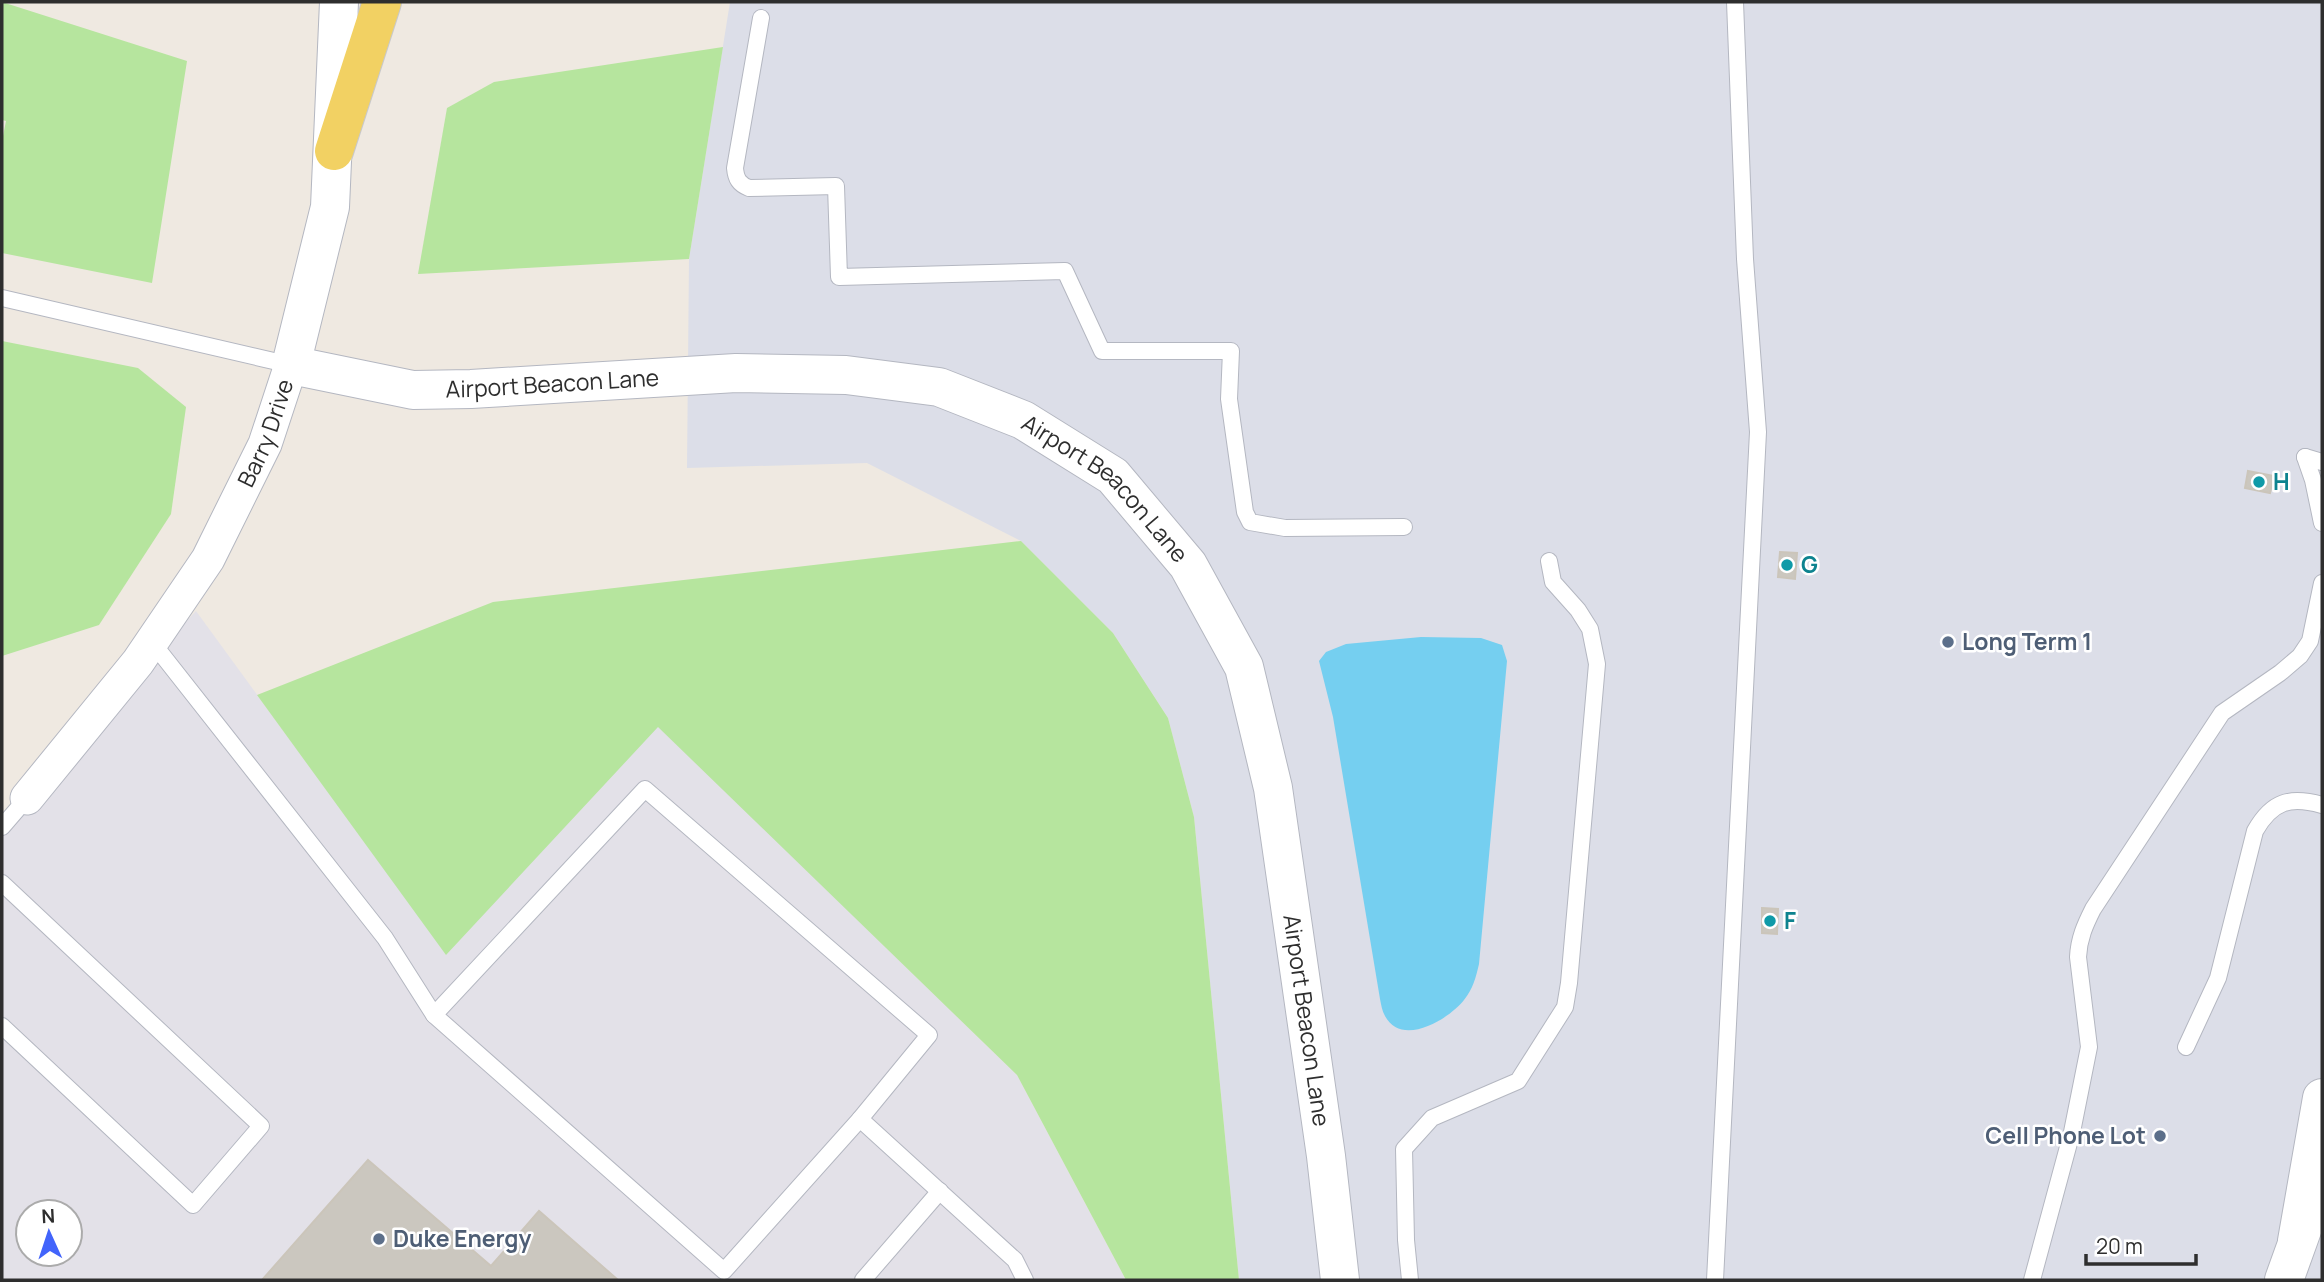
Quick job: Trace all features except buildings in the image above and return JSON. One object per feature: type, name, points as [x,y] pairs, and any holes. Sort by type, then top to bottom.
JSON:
[{"type":"main road","points":[[334,150],[382,2]]},
{"type":"street","name":"Barry Drive","points":[[27,798],[138,662],[208,559],[265,444],[291,365],[330,207],[339,2]]},
{"type":"street","name":"Airport Beacon Lane","points":[[291,365],[413,390],[736,373],[846,375],[939,387],[1023,420],[1113,476],[1188,565],[1244,667],[1273,789],[1326,1156],[1340,1280]]},
{"type":"street","points":[[2297,1241],[2322,1098]]},
{"type":"street","points":[[2284,1280],[2322,1179]]},
{"type":"lane","points":[[1715,1280],[1758,432],[1745,259],[1735,2]]},
{"type":"lane","points":[[761,18],[735,168],[736,178],[749,188],[836,186],[839,277],[1065,271],[1102,351],[1231,351],[1229,399],[1245,512],[1250,522],[1286,528],[1404,527]]},
{"type":"lane","points":[[2,298],[291,365]]},
{"type":"lane","points":[[2322,462],[2305,457],[2314,480],[2322,523]]},
{"type":"lane","points":[[1410,1280],[1406,1240],[1404,1149],[1432,1118],[1518,1081],[1565,1007],[1570,983],[1597,664],[1590,629],[1578,610],[1552,582],[1549,561]]},
{"type":"lane","points":[[2032,1280],[2072,1132],[2089,1047],[2078,957],[2078,942],[2082,931],[2093,909],[2222,713],[2300,656],[2310,641],[2322,583]]},
{"type":"lane","points":[[152,642],[385,938],[434,1015],[724,1271],[860,1119],[929,1035],[645,789],[434,1015]]},
{"type":"lane","points":[[2,827],[27,798]]},
{"type":"lane","points":[[2186,1047],[2218,978],[2255,831],[2265,814],[2277,804],[2294,801],[2322,805]]},
{"type":"lane","points":[[2,883],[261,1126],[193,1205],[2,1026]]},
{"type":"lane","points":[[860,1119],[1015,1260],[1025,1280]]},
{"type":"lane","points":[[863,1280],[940,1191]]},
{"type":"shaded area","name":"Long Term 1","points":[[730,2],[2322,2],[2322,1280],[1239,1280],[1194,817],[1168,718],[1113,633],[1021,541],[867,463],[687,468],[689,259]]},
{"type":"shaded area","name":"Duke Energy","points":[[196,611],[446,954],[658,726],[1017,1075],[1126,1280],[2,1280],[2,818]]},
{"type":"green space","points":[[2,2],[187,61],[152,283],[2,253],[2,141],[6,121],[2,120]]},
{"type":"green space","points":[[723,47],[689,259],[418,274],[447,108],[494,82]]},
{"type":"green space","points":[[2,341],[138,368],[186,407],[171,514],[99,625],[2,656]]},
{"type":"green space","points":[[1021,541],[1113,633],[1168,718],[1194,817],[1239,1280],[1126,1280],[1017,1075],[658,727],[446,955],[257,695],[493,602]]},
{"type":"water","points":[[1421,637],[1481,638],[1502,645],[1507,661],[1477,974],[1467,996],[1448,1015],[1425,1027],[1402,1030],[1385,1016],[1381,1005],[1333,717],[1319,661],[1326,652],[1346,644]]},
{"type":"place","name":"H","points":[[2259,482]]},
{"type":"place","name":"G","points":[[1787,565]]},
{"type":"place","name":"Long Term 1","points":[[1948,642]]},
{"type":"place","name":"F","points":[[1770,921]]},
{"type":"place","name":"Cell Phone Lot","points":[[2160,1136]]},
{"type":"place","name":"Duke Energy","points":[[379,1239]]}]
